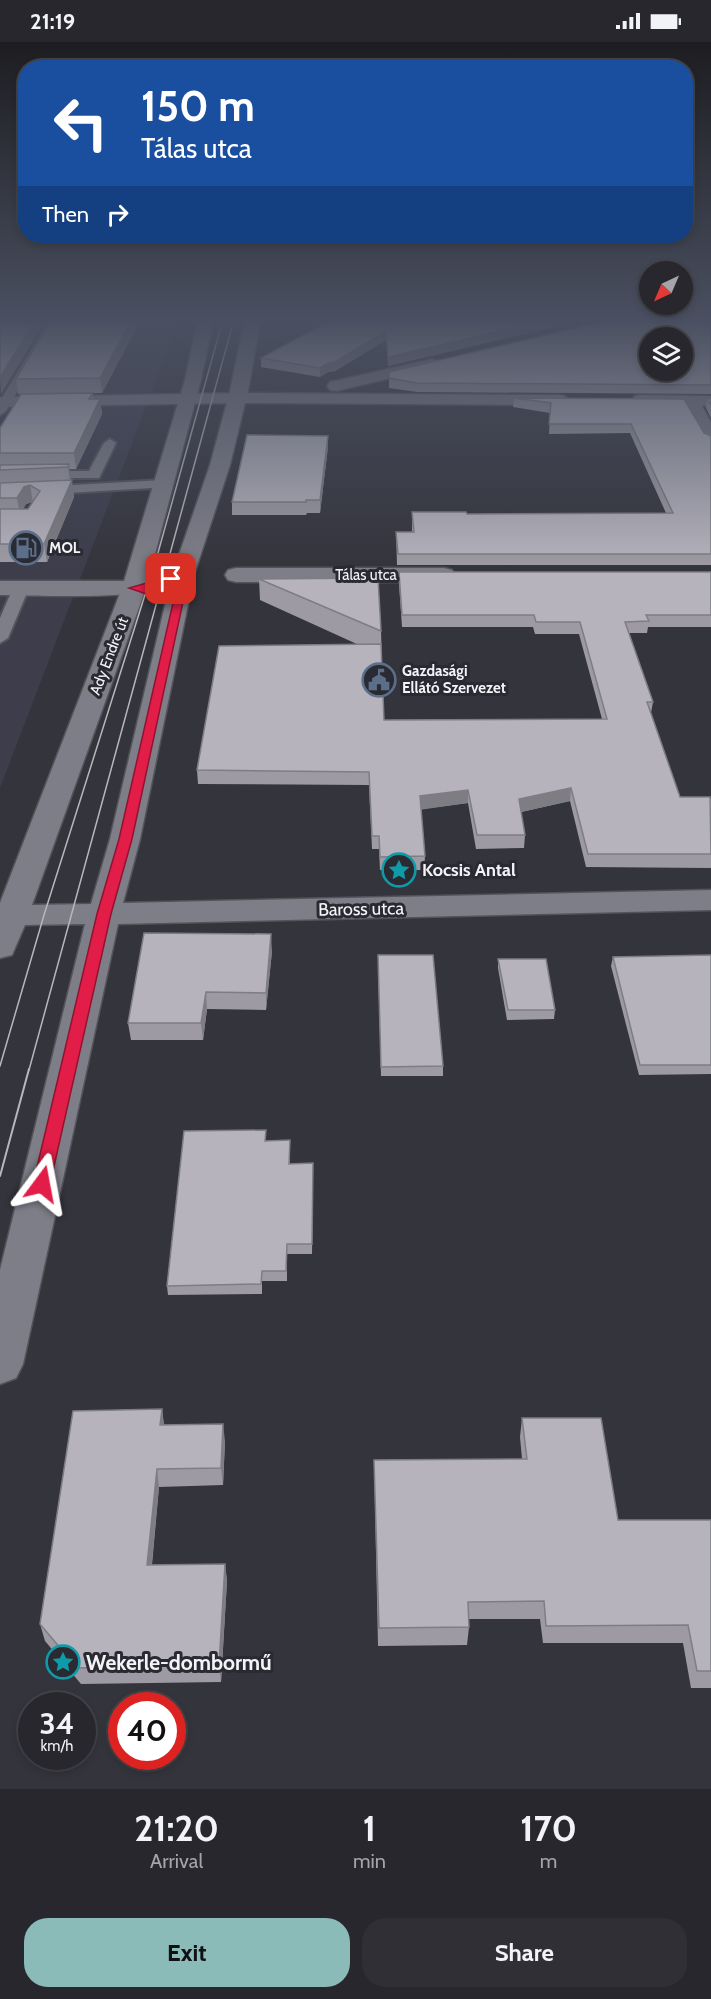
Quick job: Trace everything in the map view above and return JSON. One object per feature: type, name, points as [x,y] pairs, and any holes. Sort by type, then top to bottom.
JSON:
[{"type":"street","points":[[2,405],[20,405]]},
{"type":"street","name":"Ady Endre út","points":[[0,947],[134,588],[186,405]]},
{"type":"street","points":[[0,1364],[104,914],[125,839],[180,588],[220,465],[235,405]]},
{"type":"street","points":[[692,405],[711,438]]},
{"type":"street","name":"Tálas utca","points":[[236,575],[462,574]]},
{"type":"street","points":[[9,599],[134,588],[157,593],[180,588]]},
{"type":"street","name":"Baross utca","points":[[11,915],[711,900]]},
{"type":"lane","points":[[47,475],[94,475],[110,443]]},
{"type":"lane","points":[[0,492],[41,495],[163,484]]},
{"type":"lane","points":[[0,638],[9,599]]},
{"type":"shaded area","points":[[0,405],[147,405],[0,788]]},
{"type":"building","points":[[14,405],[97,405],[74,453],[0,453],[0,428]]},
{"type":"building","points":[[551,405],[687,405],[704,433],[711,436],[711,554],[398,554],[396,532],[414,532],[412,512],[673,513],[631,424],[549,424]]},
{"type":"building","points":[[247,435],[328,436],[320,500],[232,502]]},
{"type":"building","points":[[69,464],[68,467],[0,470],[0,465]]},
{"type":"building","points":[[72,480],[44,544],[0,544],[0,509],[28,509],[40,491],[30,485],[24,487],[17,498],[0,498],[0,483]]},
{"type":"building","points":[[399,572],[711,572],[711,615],[646,615],[649,621],[625,622],[653,702],[647,702],[680,797],[710,797],[711,854],[588,854],[571,788],[519,799],[525,835],[477,835],[468,790],[420,796],[425,856],[380,857],[379,836],[372,836],[369,772],[197,770],[219,646],[381,644],[384,720],[607,719],[580,622],[536,622],[534,615],[402,615]]},
{"type":"building","points":[[378,578],[381,631],[259,579]]},
{"type":"building","points":[[144,933],[271,934],[266,993],[206,992],[201,1023],[128,1023]]},
{"type":"building","points":[[378,955],[433,955],[443,1066],[381,1067]]},
{"type":"building","points":[[711,955],[711,1065],[640,1065],[613,957]]},
{"type":"building","points":[[498,959],[546,959],[555,1010],[508,1010]]},
{"type":"building","points":[[266,1130],[265,1141],[290,1140],[289,1164],[313,1163],[312,1244],[287,1244],[286,1271],[262,1271],[261,1284],[167,1286],[184,1131]]},
{"type":"building","points":[[162,1409],[160,1425],[223,1424],[221,1468],[157,1469],[147,1565],[225,1564],[219,1665],[77,1668],[40,1624],[73,1411]]},
{"type":"building","points":[[522,1418],[601,1418],[618,1520],[711,1520],[711,1671],[697,1671],[688,1625],[546,1626],[544,1601],[468,1602],[469,1627],[379,1628],[374,1460],[527,1459]]},
{"type":"tram line","points":[[0,1066],[44,915],[156,560],[199,405]]},
{"type":"tram line","points":[[29,1070],[211,405]]},
{"type":"tram line","points":[[0,1176],[29,1069]]},
{"type":"place","name":"MOL","points":[[26,548]]},
{"type":"place","name":"Gazdasági Ellátó Szervezet","points":[[379,680]]},
{"type":"place","name":"Kocsis Antal","points":[[399,870]]},
{"type":"place","name":"Wekerle-dombormű","points":[[63,1662]]},
{"type":"route","points":[[42,1184],[104,914],[125,839],[178,602],[157,593],[134,588],[171,579]]}]
